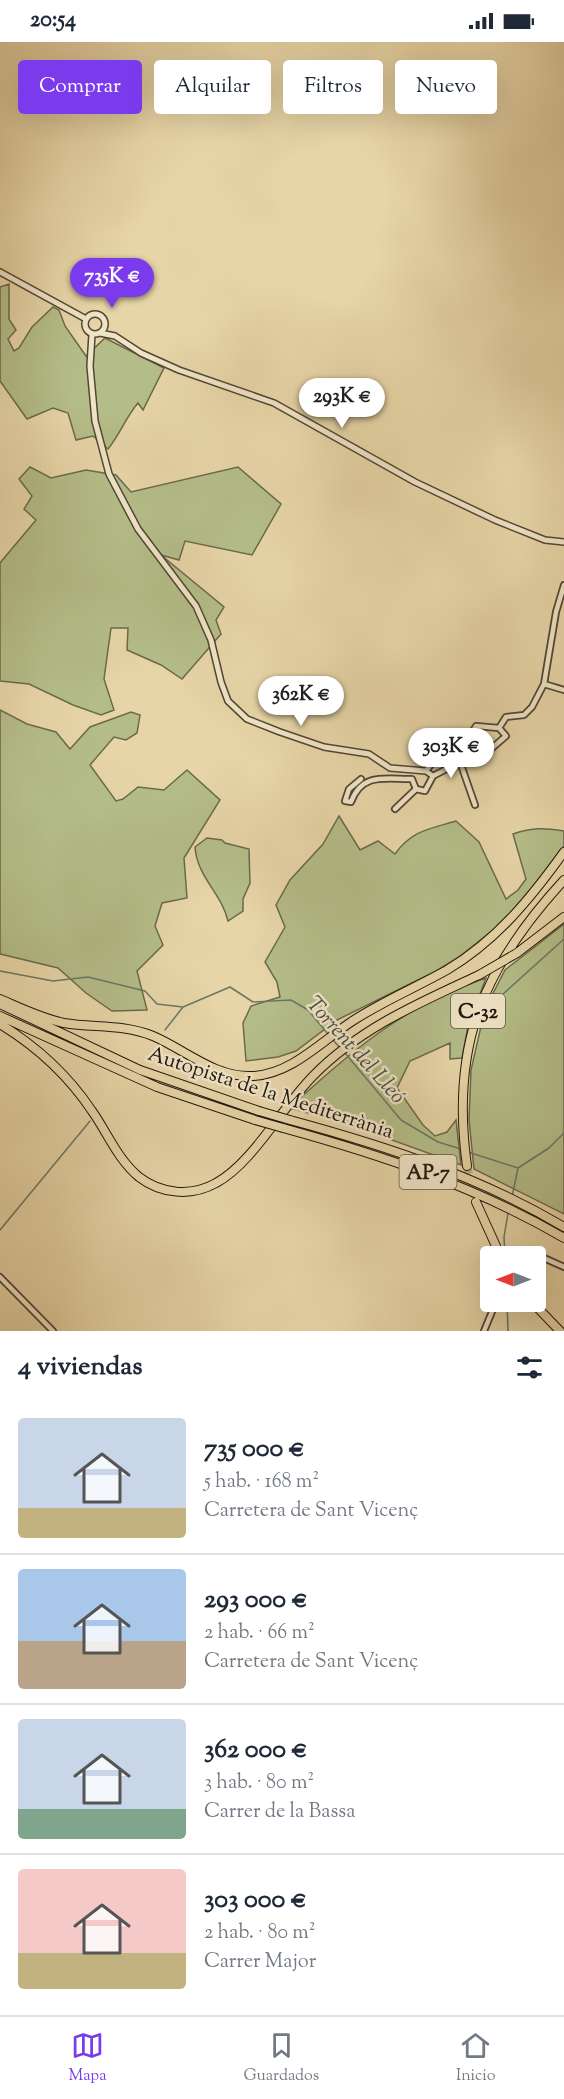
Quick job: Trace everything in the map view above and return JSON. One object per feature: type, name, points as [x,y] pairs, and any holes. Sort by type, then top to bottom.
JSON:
[{"type":"highway","name":"C-32","points":[[0,999],[64,1023],[121,1026],[134,1030],[165,1042],[228,1074],[253,1076],[269,1073],[296,1061],[364,1013],[445,971],[478,949],[521,909],[564,852]]},
{"type":"highway","name":"C-32","points":[[466,1166],[462,1130],[462,1092],[467,1053],[476,1017],[490,981],[513,942],[564,880]]},
{"type":"highway","name":"C-32","points":[[0,1024],[34,1048],[63,1075],[84,1099],[133,1172],[159,1188],[186,1192],[208,1187],[234,1170],[297,1092],[354,1040],[401,1011],[479,975],[517,953],[564,917]]},
{"type":"highway","name":"Autopista de la Mediterrània","points":[[0,1005],[140,1070],[259,1111],[391,1149],[441,1167],[512,1198],[564,1227]]},
{"type":"highway","name":"Autopista de la Mediterrània","points":[[0,1016],[156,1087],[255,1120],[376,1155],[439,1177],[496,1202],[564,1238]]},
{"type":"highway","points":[[476,1202],[496,1246]]},
{"type":"highway","points":[[542,1312],[560,1331]]},
{"type":"street","points":[[0,272],[86,319]]},
{"type":"street","points":[[86,319],[96,313],[105,321],[115,336]]},
{"type":"street","points":[[86,319],[86,328],[92,334],[90,366],[95,421],[109,474],[138,529],[196,606],[211,640],[228,701],[247,719],[324,747],[369,754],[390,768],[426,771],[433,776]]},
{"type":"street","points":[[100,333],[104,329],[105,321]]},
{"type":"street","points":[[92,334],[115,336],[158,362],[274,403],[415,482],[495,520],[545,540],[564,542]]},
{"type":"street","points":[[499,728],[506,717],[524,715],[532,707],[544,684],[553,630],[564,585]]},
{"type":"street","points":[[544,684],[564,690]]},
{"type":"street","points":[[416,789],[425,791],[433,776],[460,762],[477,761],[506,736],[499,728],[476,726],[467,741],[459,742],[436,756],[426,771]]},
{"type":"street","points":[[446,751],[460,762],[475,805]]},
{"type":"street","points":[[361,779],[349,789],[345,801],[351,802],[356,789],[362,783],[377,779],[412,779],[416,789]]},
{"type":"street","points":[[395,808],[416,789]]},
{"type":"street","points":[[546,1260],[564,1267]]},
{"type":"street","points":[[0,1277],[53,1331]]},
{"type":"street","points":[[484,1331],[492,1312]]},
{"type":"green space","points":[[9,284],[9,319],[16,330],[8,339],[14,351],[19,348],[32,327],[53,307],[59,310],[65,326],[86,356],[105,338],[164,368],[143,410],[138,403],[108,449],[93,436],[76,440],[68,413],[53,408],[27,419],[0,381],[0,287]]},
{"type":"green space","points":[[30,467],[51,478],[86,470],[116,475],[131,492],[238,467],[281,504],[252,555],[185,541],[179,560],[161,555],[224,607],[216,620],[221,634],[182,679],[161,665],[127,650],[128,628],[111,628],[104,679],[114,710],[101,715],[73,705],[29,684],[0,681],[0,563],[36,520],[24,509],[32,496],[19,479]]},
{"type":"green space","points":[[0,710],[27,724],[56,732],[70,749],[90,727],[131,712],[140,715],[137,733],[126,740],[114,737],[90,765],[116,801],[123,799],[138,787],[164,790],[187,770],[220,800],[184,858],[187,898],[162,903],[155,926],[163,945],[137,971],[147,1010],[112,1011],[86,993],[58,968],[0,954]]},
{"type":"green space","points":[[339,816],[360,850],[378,841],[395,854],[415,835],[456,821],[479,842],[506,899],[518,890],[526,879],[513,834],[539,829],[564,831],[564,846],[524,900],[493,930],[459,957],[436,971],[337,1020],[296,1051],[278,1057],[246,1061],[243,1023],[251,1006],[280,997],[277,982],[265,962],[285,927],[276,905],[290,880],[323,844]]},
{"type":"green space","points":[[207,838],[222,840],[225,843],[249,849],[250,883],[243,899],[243,911],[228,921],[221,902],[197,858],[195,847]]},
{"type":"green space","points":[[564,924],[564,1214],[474,1169],[469,1120],[471,1070],[485,1009],[505,970]]},
{"type":"green space","points":[[486,978],[468,1026],[462,1058],[450,1059],[450,1043],[410,1061],[397,1088],[423,1125],[435,1136],[447,1132],[456,1120],[461,1165],[345,1123],[289,1108],[357,1049],[404,1016],[430,1001]]},
{"type":"waterway","name":"Torrent del Lleó","points":[[503,994],[564,939]]},
{"type":"waterway","name":"Torrent del Lleó","points":[[0,971],[53,981],[88,977],[145,991],[157,1004],[183,1007],[230,987],[253,1002],[291,1000],[308,1010],[328,1034]]},
{"type":"waterway","points":[[165,1030],[183,1007]]},
{"type":"waterway","name":"Torrent del Lleó","points":[[333,1040],[340,1048]]},
{"type":"waterway","name":"Torrent del Lleó","points":[[345,1053],[401,1120],[438,1142],[461,1149]]},
{"type":"waterway","points":[[0,1230],[90,1121]]},
{"type":"waterway","points":[[512,1197],[518,1168],[549,1148],[564,1133]]},
{"type":"waterway","name":"Torrent del Lleó","points":[[468,1152],[518,1168]]},
{"type":"waterway","points":[[504,1246],[508,1213]]},
{"type":"waterway","points":[[507,1312],[508,1331]]},
{"type":"tunnel","points":[[467,1166],[476,1202]]}]
